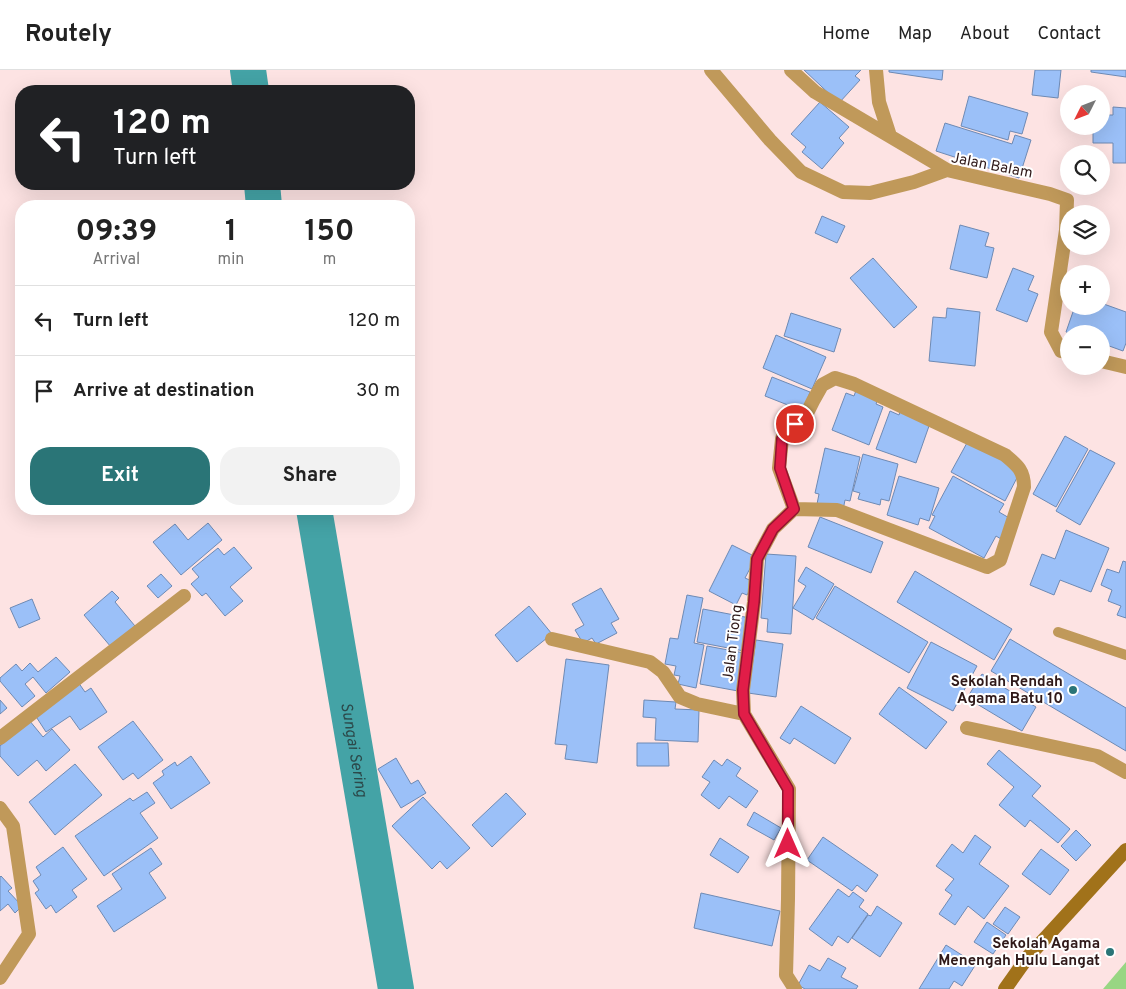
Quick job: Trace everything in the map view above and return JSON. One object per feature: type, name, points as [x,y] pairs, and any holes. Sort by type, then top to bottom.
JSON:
[{"type":"main road","points":[[1006,989],[1027,958],[1126,850]]},
{"type":"street","name":"Jalan Balam","points":[[711,70],[770,140],[801,172],[843,192],[870,193],[914,182],[947,170],[1050,194],[1067,200],[1066,230],[1051,332],[1060,349]]},
{"type":"street","points":[[791,70],[815,92],[947,170]]},
{"type":"street","points":[[876,70],[879,102],[890,136]]},
{"type":"street","points":[[1110,364],[1126,368]]},
{"type":"street","points":[[835,378],[854,384],[1005,455],[1017,465],[1024,478],[1024,487],[1000,560],[987,566],[837,510],[794,509],[780,468],[782,439],[788,427],[804,419],[822,385],[835,378]]},
{"type":"street","name":"Jalan Tiong","points":[[794,509],[773,529],[757,559],[754,602],[743,690],[744,714],[788,789],[786,975],[795,989]]},
{"type":"street","points":[[0,738],[184,596]]},
{"type":"street","points":[[552,639],[650,662],[663,672],[680,697],[697,704],[744,714]]},
{"type":"street","points":[[967,728],[1097,756],[1126,772]]},
{"type":"street","points":[[0,808],[12,826],[29,934],[0,978]]},
{"type":"lane","points":[[1058,632],[1126,655]]},
{"type":"green space","points":[[1126,962],[1126,989],[1103,989]]},
{"type":"building","points":[[804,70],[861,70],[855,76],[860,80],[839,103]]},
{"type":"building","points":[[889,70],[943,70],[942,80],[889,72]]},
{"type":"building","points":[[1035,70],[1061,70],[1058,98],[1032,95]]},
{"type":"building","points":[[1091,70],[1126,70],[1126,77],[1091,72]]},
{"type":"building","points":[[969,96],[1028,113],[1022,134],[1010,131],[1008,140],[961,126]]},
{"type":"building","points":[[820,102],[849,127],[839,138],[844,143],[822,169],[802,152],[806,147],[791,134]]},
{"type":"building","points":[[1113,107],[1126,108],[1126,163],[1113,163],[1113,143],[1093,143],[1093,135],[1110,135],[1110,115],[1113,115]]},
{"type":"building","points":[[945,123],[1012,144],[1015,135],[1031,140],[1019,178],[936,151]]},
{"type":"building","points":[[822,216],[845,226],[837,243],[815,233]]},
{"type":"building","points":[[960,225],[989,233],[985,246],[994,248],[987,278],[950,269]]},
{"type":"building","points":[[873,258],[917,307],[894,328],[850,278]]},
{"type":"building","points":[[1013,268],[1034,276],[1028,290],[1038,294],[1027,322],[996,310]]},
{"type":"building","points":[[1110,306],[1126,312],[1126,343],[1123,351],[1110,346],[1110,325],[1068,325],[1072,315],[1110,315]]},
{"type":"building","points":[[947,308],[980,312],[975,366],[929,361],[933,317],[946,318]]},
{"type":"building","points":[[791,313],[841,329],[834,352],[784,336]]},
{"type":"building","points":[[776,335],[826,357],[812,389],[763,368]]},
{"type":"building","points":[[772,377],[810,392],[803,411],[765,396]]},
{"type":"building","points":[[859,382],[881,391],[876,404],[883,407],[869,445],[832,430],[846,393],[854,396]]},
{"type":"building","points":[[903,402],[929,426],[916,463],[876,449],[890,411],[899,415]]},
{"type":"building","points":[[1065,436],[1088,449],[1056,507],[1033,494]]},
{"type":"building","points":[[968,441],[1021,470],[1005,501],[951,472]]},
{"type":"building","points":[[825,448],[860,457],[850,501],[845,500],[843,510],[817,504],[819,494],[815,493]]},
{"type":"building","points":[[1090,450],[1115,463],[1080,525],[1056,511]]},
{"type":"building","points":[[863,454],[898,464],[889,501],[881,499],[880,505],[858,499],[860,493],[853,491]]},
{"type":"building","points":[[899,476],[939,488],[929,521],[920,518],[918,525],[887,515]]},
{"type":"building","points":[[953,476],[1004,504],[999,512],[1011,519],[1001,539],[996,536],[984,558],[929,528],[935,516],[932,515]]},
{"type":"building","points":[[820,517],[883,542],[871,573],[808,547]]},
{"type":"building","points":[[208,523],[222,540],[181,575],[153,542],[175,524],[188,540]]},
{"type":"building","points":[[1066,530],[1109,548],[1091,592],[1060,580],[1054,595],[1030,585],[1042,554],[1055,559]]},
{"type":"building","points":[[732,545],[756,557],[745,578],[754,582],[747,595],[742,593],[736,605],[709,591]]},
{"type":"building","points":[[234,547],[252,568],[230,587],[243,601],[225,616],[206,593],[202,596],[191,584],[199,577],[192,569],[218,548],[224,555]]},
{"type":"building","points":[[766,554],[796,556],[791,634],[767,632],[768,619],[761,618]]},
{"type":"building","points":[[1123,561],[1126,562],[1126,618],[1117,615],[1121,606],[1108,601],[1112,590],[1101,585],[1107,569],[1119,573]]},
{"type":"building","points":[[806,567],[834,584],[813,620],[793,608],[806,586],[798,581]]},
{"type":"building","points":[[915,571],[1012,629],[994,660],[897,602]]},
{"type":"building","points":[[161,574],[172,586],[158,598],[147,586]]},
{"type":"building","points":[[835,586],[928,642],[909,673],[816,618]]},
{"type":"building","points":[[601,588],[619,619],[611,623],[617,633],[596,644],[592,638],[583,643],[575,630],[584,625],[572,604]]},
{"type":"building","points":[[112,591],[119,598],[115,602],[135,626],[111,647],[84,615]]},
{"type":"building","points":[[687,595],[703,598],[694,643],[704,645],[696,688],[678,684],[680,676],[674,675],[676,666],[665,664],[670,638],[678,639]]},
{"type":"building","points":[[32,599],[40,619],[19,628],[10,608]]},
{"type":"building","points":[[529,606],[552,634],[517,662],[495,635]]},
{"type":"building","points":[[703,609],[750,618],[744,651],[697,642]]},
{"type":"building","points":[[1010,639],[1126,708],[1126,751],[991,671]]},
{"type":"building","points":[[756,640],[783,644],[776,697],[748,693]]},
{"type":"building","points":[[931,642],[977,666],[953,711],[907,688]]},
{"type":"building","points":[[707,646],[744,653],[738,691],[700,684]]},
{"type":"building","points":[[56,657],[70,672],[46,693],[33,677],[25,684],[35,696],[22,707],[0,681],[0,678],[16,664],[22,671],[30,663],[38,672]]},
{"type":"building","points":[[566,659],[609,665],[597,763],[565,759],[567,745],[555,744]]},
{"type":"building","points":[[982,674],[1036,707],[1022,731],[967,698]]},
{"type":"building","points":[[78,682],[85,692],[91,688],[107,712],[80,730],[70,716],[46,732],[33,712]]},
{"type":"building","points":[[899,687],[947,722],[926,749],[879,714]]},
{"type":"building","points":[[0,700],[7,708],[0,714]]},
{"type":"building","points":[[644,700],[676,702],[675,709],[699,710],[698,742],[655,740],[656,718],[643,717]]},
{"type":"building","points":[[801,706],[851,738],[835,764],[794,738],[790,744],[780,738]]},
{"type":"building","points":[[29,720],[43,737],[52,729],[70,750],[46,771],[37,760],[18,776],[0,756],[0,746]]},
{"type":"building","points":[[133,721],[163,760],[138,779],[133,773],[123,780],[98,747]]},
{"type":"building","points":[[637,743],[668,743],[669,766],[637,766]]},
{"type":"building","points":[[999,750],[1041,786],[1032,796],[1070,829],[1058,843],[1030,820],[1025,827],[999,805],[1014,787],[987,764]]},
{"type":"building","points":[[191,756],[210,783],[171,809],[153,783],[164,775],[162,771],[175,762],[177,766]]},
{"type":"building","points":[[396,758],[411,784],[418,780],[426,793],[401,808],[378,769]]},
{"type":"building","points":[[727,759],[741,768],[736,776],[758,791],[746,808],[729,796],[719,809],[701,795],[710,782],[702,777],[714,760],[722,766]]},
{"type":"building","points":[[75,764],[102,795],[55,835],[29,802]]},
{"type":"building","points":[[147,792],[155,803],[140,813],[158,838],[104,876],[75,836],[130,798],[133,801]]},
{"type":"building","points":[[506,793],[526,814],[492,847],[472,825]]},
{"type":"building","points":[[423,797],[470,848],[447,869],[440,861],[432,869],[392,826]]},
{"type":"building","points":[[754,812],[781,828],[774,840],[747,825]]},
{"type":"building","points":[[1076,830],[1091,845],[1076,861],[1061,846]]},
{"type":"building","points":[[975,835],[991,847],[979,864],[1009,886],[984,919],[968,906],[955,925],[939,914],[952,895],[945,890],[954,879],[936,866],[952,844],[963,853]]},
{"type":"building","points":[[823,837],[878,875],[866,892],[857,885],[852,891],[807,860]]},
{"type":"building","points":[[720,838],[749,857],[738,873],[710,855]]},
{"type":"building","points":[[63,847],[87,879],[72,890],[77,897],[56,913],[51,905],[46,909],[35,893],[39,890],[33,881],[41,875],[36,867]]},
{"type":"building","points":[[151,848],[162,864],[149,873],[166,898],[114,932],[97,906],[122,889],[112,874]]},
{"type":"building","points":[[1041,849],[1069,870],[1050,895],[1022,874]]},
{"type":"building","points":[[1,876],[12,888],[8,891],[22,906],[15,913],[8,904],[0,911]]},
{"type":"building","points":[[838,889],[849,897],[853,892],[864,900],[859,907],[868,914],[848,943],[838,936],[832,946],[809,929]]},
{"type":"building","points":[[701,893],[780,911],[772,946],[694,928]]},
{"type":"building","points":[[877,906],[902,923],[880,957],[852,938],[868,915],[871,916]]},
{"type":"building","points":[[1005,907],[1020,917],[1008,934],[993,924]]},
{"type":"building","points":[[987,922],[1006,935],[993,954],[974,942]]},
{"type":"building","points":[[946,945],[976,964],[962,986],[954,981],[949,989],[919,989]]},
{"type":"building","points":[[828,958],[846,968],[841,977],[858,986],[856,989],[805,989],[798,985],[809,965],[820,971]]},
{"type":"waterway","name":"Sungai Sering","points":[[248,70],[250,85]]},
{"type":"waterway","name":"Sungai Sering","points":[[263,190],[263,200]]},
{"type":"waterway","name":"Sungai Sering","points":[[315,515],[396,989]]},
{"type":"place","name":"Sekolah Rendah Agama Batu 10","points":[[1073,690]]},
{"type":"place","name":"Sekolah Agama Menengah Hulu Langat","points":[[1110,952]]},
{"type":"route","points":[[788,844],[788,789],[744,714],[743,690],[754,602],[757,559],[773,529],[794,509],[780,468],[782,439],[785,430],[795,424]]}]
